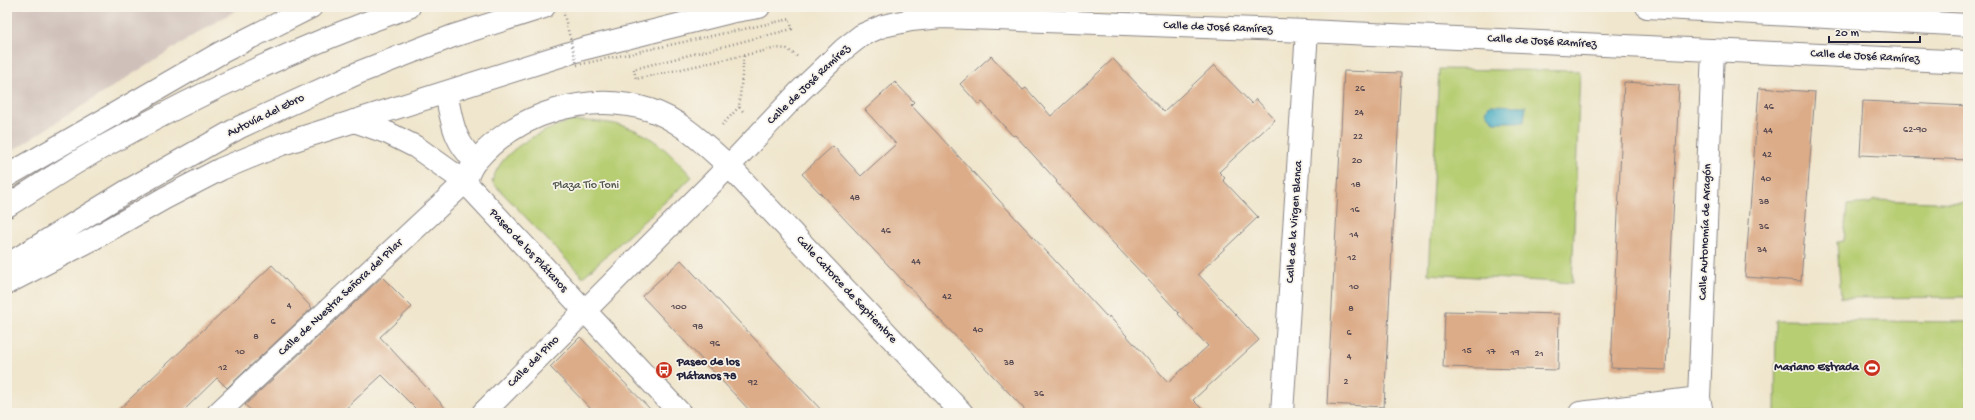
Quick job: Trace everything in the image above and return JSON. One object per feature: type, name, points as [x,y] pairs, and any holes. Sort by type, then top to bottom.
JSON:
[{"type":"main road","points":[[7,176],[222,52],[311,7]]},
{"type":"main road","points":[[7,206],[102,147],[224,85],[346,29],[409,7]]},
{"type":"main road","name":"Autovía del Ebro","points":[[7,265],[127,191],[240,127],[360,72],[453,36],[544,7]]},
{"type":"main road","points":[[7,283],[91,240],[165,198],[221,170],[282,144],[582,50],[730,12],[759,7]]},
{"type":"main road","points":[[1647,7],[1968,25]]},
{"type":"main road","name":"Calle de José Ramírez","points":[[584,312],[844,49],[862,35],[883,26],[911,20],[942,17],[1307,31],[1968,62]]},
{"type":"main road","name":"Calle de la Virgen Blanca","points":[[1282,413],[1307,31]]},
{"type":"main road","name":"Calle Autonomía de Aragón","points":[[1701,405],[1712,50]]},
{"type":"main road","points":[[446,93],[454,133],[460,145],[475,161]]},
{"type":"main road","points":[[464,182],[475,161],[510,131],[532,118],[560,108],[608,103],[650,110],[669,119],[688,131],[729,166]]},
{"type":"main road","name":"Paseo de los Plátanos","points":[[354,121],[388,133],[416,147],[464,182],[680,413]]},
{"type":"main road","name":"Calle Catorce de Septiembre","points":[[729,166],[962,413]]},
{"type":"main road","name":"Calle de Nuestra Señora del Pilar","points":[[218,413],[464,182]]},
{"type":"main road","name":"Calle del Pino","points":[[483,413],[584,312]]},
{"type":"main road","points":[[1580,413],[1701,405]]},
{"type":"path","points":[[562,7],[577,65],[790,19],[792,29],[634,69],[636,79],[777,48],[787,49],[817,75]]},
{"type":"path","points":[[744,55],[739,107],[763,130]]},
{"type":"shaded area","points":[[7,7],[242,7],[197,33],[7,154]]},
{"type":"green space","points":[[1439,69],[1580,71],[1572,283],[1428,274]]},
{"type":"green space","name":"Plaza Tío Toni","points":[[570,121],[609,123],[625,126],[639,132],[652,139],[665,149],[692,177],[583,277],[492,182],[497,170],[504,160],[523,143],[546,130]]},
{"type":"green space","points":[[1874,200],[1968,203],[1968,297],[1841,298],[1837,242],[1844,241],[1847,205],[1870,203]]},
{"type":"green space","name":"Mariano Estrada","points":[[1776,320],[1968,322],[1968,413],[1775,413]]},
{"type":"water","points":[[1489,105],[1526,106],[1524,122],[1494,122],[1486,112]]},
{"type":"building","points":[[991,56],[1023,90],[1026,88],[1051,116],[1113,59],[1164,112],[1214,65],[1252,104],[1256,99],[1275,120],[1219,172],[1225,178],[1223,180],[1258,217],[1198,274],[1259,340],[1193,400],[1206,413],[1028,413],[802,174],[833,146],[861,176],[896,144],[865,110],[895,82],[914,102],[911,105],[1108,318],[1109,316],[1168,382],[1208,346],[1056,182],[1057,181],[1015,135],[1013,136],[982,102],[979,105],[960,84]]},
{"type":"building","points":[[1344,71],[1401,73],[1384,407],[1327,404]]},
{"type":"building","points":[[1624,82],[1679,85],[1666,370],[1611,368]]},
{"type":"building","points":[[1759,88],[1815,92],[1801,281],[1745,277]]},
{"type":"building","points":[[1863,101],[1968,106],[1968,160],[1860,155]]},
{"type":"building","points":[[681,260],[824,413],[752,413],[642,296]]},
{"type":"building","points":[[272,265],[312,308],[227,388],[217,378],[181,413],[115,413]]},
{"type":"building","points":[[382,277],[412,307],[380,337],[450,413],[420,413],[382,375],[341,413],[254,413],[245,405]]},
{"type":"building","points":[[1445,311],[1559,314],[1558,370],[1443,367]]},
{"type":"building","points":[[580,337],[654,413],[595,413],[550,367]]},
{"type":"place","name":"Mariano Estrada","points":[[1872,368]]},
{"type":"place","name":"Paseo de los Plátanos 78","points":[[664,370]]}]
